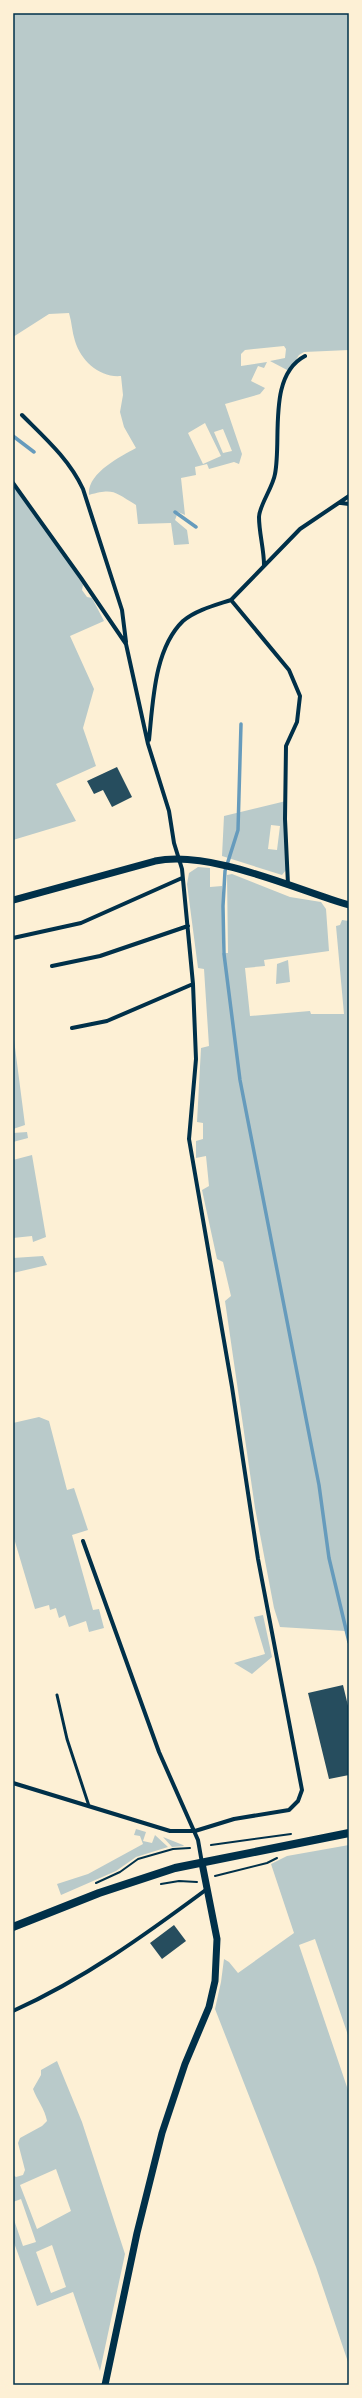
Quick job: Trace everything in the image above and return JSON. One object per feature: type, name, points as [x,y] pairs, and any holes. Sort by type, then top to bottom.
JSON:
[{"type":"main road","points":[[13,1927],[130,1882],[202,1863],[349,1833]]},
{"type":"street","points":[[264,565],[259,515],[275,475],[278,447],[276,417],[285,382],[294,362],[305,356]]},
{"type":"street","points":[[13,1784],[170,1831],[195,1831],[234,1819],[289,1810],[298,1801],[302,1790],[257,1551],[232,1387],[189,1139],[196,1059],[193,984],[188,926],[179,859],[169,811],[148,744],[126,644],[122,610],[83,489],[74,471],[54,447],[22,415]]},
{"type":"street","points":[[13,483],[82,578],[126,644]]},
{"type":"street","points":[[148,744],[156,678],[170,638],[184,620],[210,606],[231,600],[300,530],[349,496]]},
{"type":"street","points":[[341,503],[349,504]]},
{"type":"street","points":[[231,600],[289,670],[300,696],[297,722],[286,746],[285,820],[289,877],[288,886]]},
{"type":"street","points":[[13,900],[155,861],[179,859],[221,865],[349,905]]},
{"type":"street","points":[[13,938],[81,923],[182,878]]},
{"type":"street","points":[[52,966],[100,956],[188,926]]},
{"type":"street","points":[[72,1028],[107,1021],[193,984]]},
{"type":"street","points":[[83,1541],[159,1752],[195,1831],[217,1939],[217,1965],[214,1988],[209,2007],[178,2084],[162,2133],[105,2385]]},
{"type":"street","points":[[13,2011],[44,1997],[135,1943],[207,1889]]},
{"type":"lane","points":[[57,1695],[67,1739],[89,1806]]},
{"type":"path","points":[[211,1845],[295,1833]]},
{"type":"path","points":[[91,1887],[120,1872],[138,1859],[173,1849],[190,1848]]},
{"type":"path","points":[[211,1877],[267,1863],[284,1855]]},
{"type":"shaded area","points":[[13,13],[349,13],[349,350],[304,352],[299,355],[289,371],[270,361],[285,358],[286,349],[284,346],[245,350],[241,354],[241,366],[267,362],[264,368],[258,366],[251,381],[265,388],[260,394],[225,404],[242,454],[239,464],[234,462],[209,469],[207,464],[195,467],[196,475],[181,478],[185,515],[178,512],[175,520],[187,530],[189,544],[174,545],[171,523],[138,524],[136,505],[114,492],[89,495],[93,480],[99,473],[114,461],[136,448],[124,427],[120,412],[123,395],[121,376],[113,376],[99,371],[92,367],[82,355],[75,341],[69,313],[49,314],[13,337]],"holes":[[[205,423],[221,456],[203,464],[188,433]],[[223,429],[232,451],[223,453],[214,432]]]},
{"type":"shaded area","points":[[13,486],[67,560],[83,585],[82,590],[87,597],[92,598],[104,621],[70,636],[94,689],[83,728],[96,766],[56,784],[76,821],[13,840]]},
{"type":"shaded area","points":[[286,801],[286,870],[282,875],[222,856],[224,816]],"holes":[[[271,825],[280,826],[277,850],[268,849]]]},
{"type":"shaded area","points":[[198,867],[210,868],[210,887],[222,886],[222,953],[228,953],[227,875],[232,874],[290,897],[321,902],[326,909],[329,951],[264,960],[265,966],[245,968],[250,1016],[310,1011],[311,1014],[344,1014],[336,926],[340,925],[342,920],[349,921],[349,1645],[345,1631],[280,1627],[274,1608],[255,1508],[225,1301],[231,1296],[223,1262],[217,1259],[202,1190],[209,1186],[206,1156],[196,1158],[196,1141],[203,1139],[203,1123],[197,1122],[201,1048],[209,1046],[204,969],[198,968],[187,884],[189,873]]},
{"type":"shaded area","points":[[288,960],[290,982],[276,984],[277,964]]},
{"type":"shaded area","points":[[13,1032],[25,1125],[13,1129]]},
{"type":"shaded area","points":[[27,1132],[28,1138],[13,1142],[13,1133]]},
{"type":"shaded area","points":[[32,1155],[46,1237],[33,1242],[32,1236],[13,1238],[13,1160]]},
{"type":"shaded area","points":[[43,1256],[47,1265],[13,1273],[13,1258]]},
{"type":"shaded area","points":[[39,1417],[49,1421],[67,1490],[74,1488],[88,1530],[72,1535],[93,1610],[99,1609],[104,1628],[89,1632],[86,1621],[69,1627],[65,1615],[59,1618],[56,1608],[50,1610],[49,1605],[35,1609],[13,1535],[13,1423]]},
{"type":"shaded area","points":[[263,1615],[272,1657],[252,1674],[234,1663],[265,1654],[254,1617]]},
{"type":"shaded area","points":[[136,1829],[146,1832],[143,1841],[152,1843],[155,1835],[168,1847],[136,1857],[116,1871],[61,1895],[57,1884],[88,1874],[143,1844],[140,1836],[134,1835]]},
{"type":"shaded area","points":[[163,1837],[183,1845],[184,1846],[172,1847]]},
{"type":"shaded area","points":[[349,1845],[349,2038],[315,1939],[299,1945],[349,2093],[349,2365],[316,2267],[215,2009],[224,1959],[229,1962],[238,1973],[294,1933],[271,1864],[287,1856]]},
{"type":"shaded area","points":[[57,2061],[82,2122],[125,2254],[100,2371],[73,2292],[37,2306],[13,2240],[13,2217],[23,2246],[36,2242],[21,2199],[13,2202],[13,2175],[16,2177],[23,2175],[25,2170],[18,2143],[20,2138],[42,2126],[47,2121],[45,2112],[33,2089],[41,2075],[41,2070]],"holes":[[[56,2169],[71,2211],[37,2229],[20,2185]],[[52,2245],[66,2287],[51,2293],[36,2252]]]},
{"type":"building","points":[[117,767],[132,797],[112,807],[103,790],[94,794],[87,781]]},
{"type":"building","points":[[343,1685],[349,1710],[349,1775],[329,1779],[308,1693]]},
{"type":"building","points":[[174,1925],[186,1941],[162,1959],[150,1943]]},
{"type":"waterway","points":[[13,436],[34,452]]},
{"type":"waterway","points":[[175,512],[196,527]]},
{"type":"waterway","points":[[241,724],[238,830],[225,871],[223,906],[224,954],[240,1080],[319,1485],[329,1558],[349,1642]]}]
